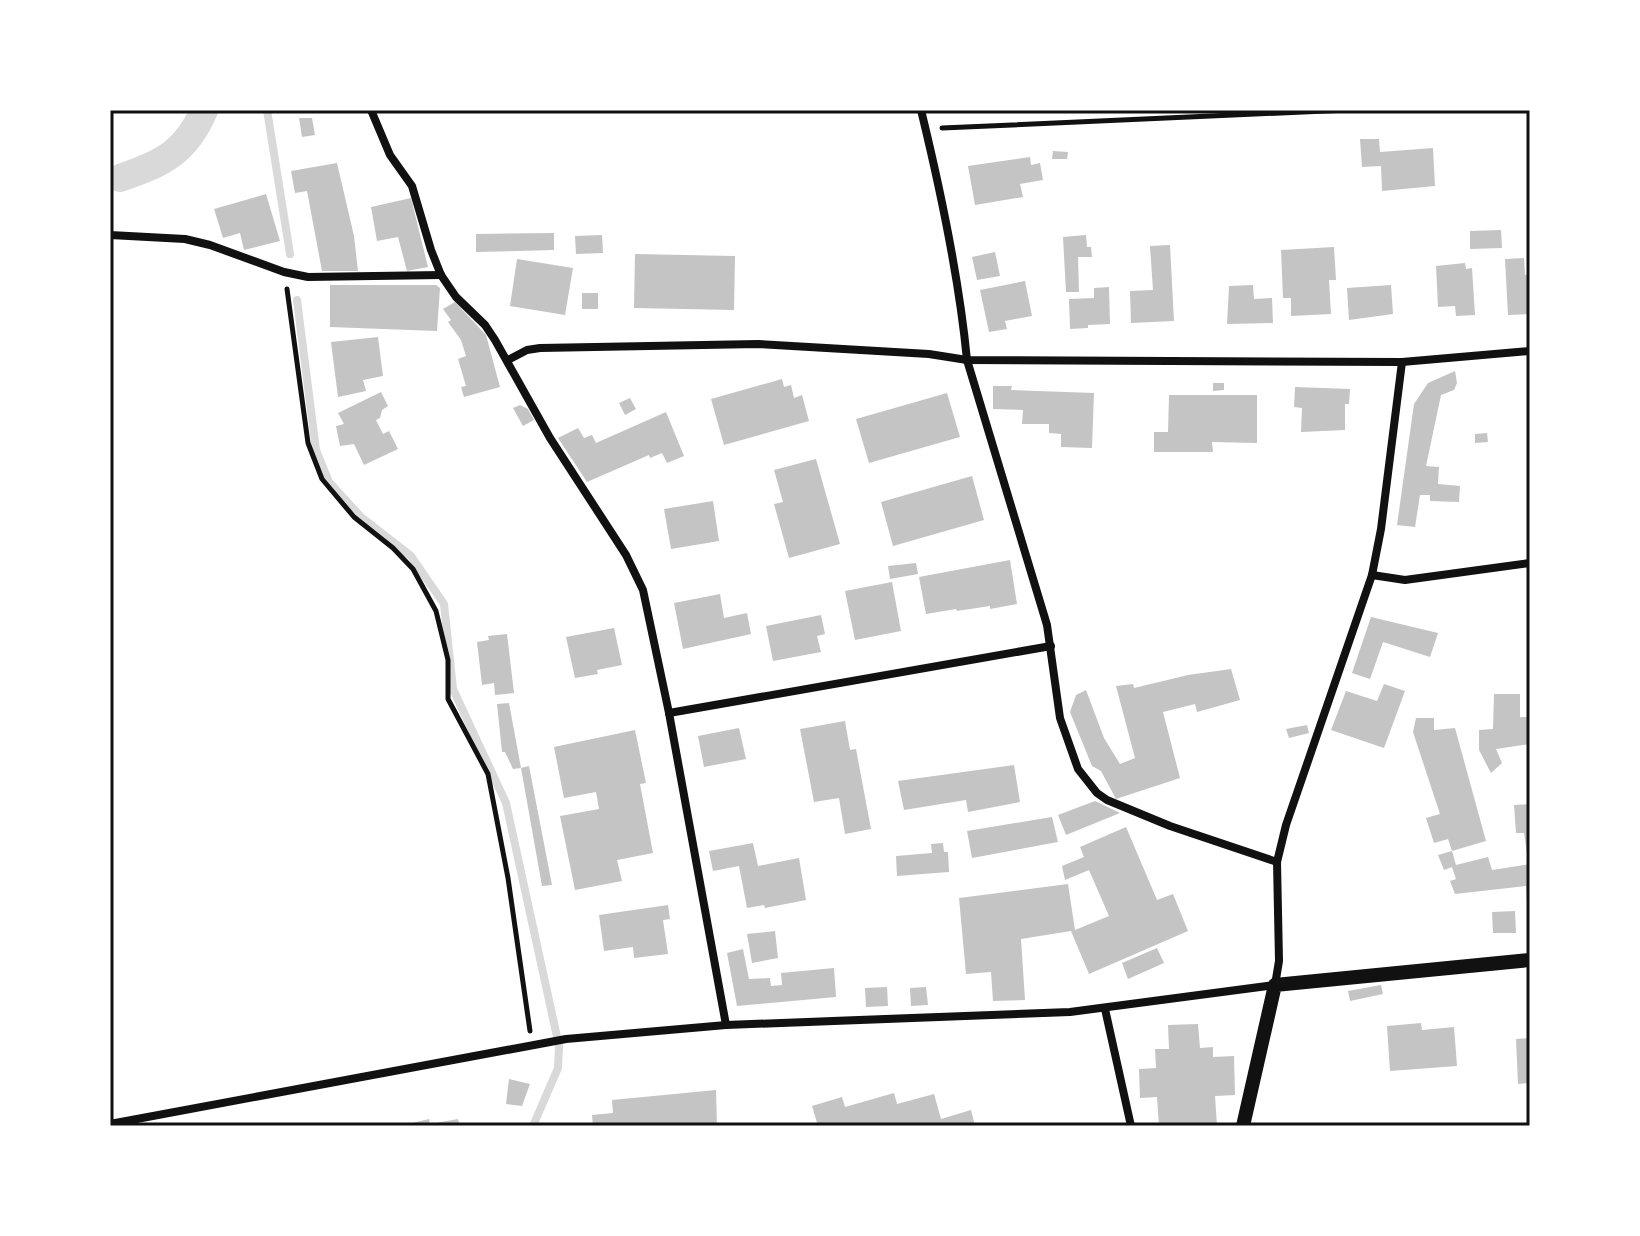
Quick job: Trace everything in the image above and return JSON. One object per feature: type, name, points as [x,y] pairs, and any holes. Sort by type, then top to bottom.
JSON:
[{"type":"street","points":[[371,110],[390,155],[412,186],[441,275],[456,297],[485,325],[508,360],[550,438],[637,574],[648,611],[669,713],[726,1025]]},
{"type":"street","points":[[921,110],[956,281],[967,360],[1047,625],[1060,718],[1078,769],[1097,793],[1120,806],[1277,862]]},
{"type":"street","points":[[110,235],[185,239],[308,277],[441,275]]},
{"type":"street","points":[[508,360],[527,350],[540,348],[758,344],[929,354],[967,360],[1402,362],[1530,351]]},
{"type":"street","points":[[1243,1126],[1275,985],[1280,943],[1277,862],[1286,825],[1372,575],[1381,529],[1402,362]]},
{"type":"street","points":[[1372,575],[1405,580],[1530,563]]},
{"type":"street","points":[[669,713],[1051,646]]},
{"type":"street","points":[[110,1124],[566,1039],[726,1025],[1021,1016],[1105,1009],[1423,968],[1530,960]]},
{"type":"street","points":[[1105,1009],[1131,1126]]},
{"type":"path","points":[[926,129],[1348,110]]},
{"type":"path","points":[[284,272],[308,443],[315,465],[329,488],[354,517],[393,548],[413,569],[436,611],[448,660],[448,699],[488,774],[508,878],[532,1044]]},
{"type":"building","points":[[299,118],[312,118],[315,135],[302,137]]},
{"type":"building","points":[[1360,139],[1379,139],[1380,152],[1433,148],[1435,186],[1382,191],[1381,166],[1362,167]]},
{"type":"building","points":[[1053,151],[1068,152],[1067,159],[1052,159]]},
{"type":"building","points":[[1030,157],[1031,165],[1040,163],[1043,180],[1020,184],[1023,197],[975,205],[968,166]]},
{"type":"building","points":[[337,163],[354,236],[358,271],[322,271],[307,191],[295,193],[291,171]]},
{"type":"building","points":[[266,194],[280,241],[244,250],[240,233],[223,238],[214,209]]},
{"type":"building","points":[[411,198],[428,267],[407,271],[398,237],[377,241],[371,207]]},
{"type":"building","points":[[1501,230],[1502,248],[1470,249],[1470,231]]},
{"type":"building","points":[[554,233],[554,250],[476,252],[476,234]]},
{"type":"building","points":[[602,235],[603,253],[576,254],[575,236]]},
{"type":"building","points":[[1086,235],[1092,257],[1078,257],[1079,292],[1066,292],[1063,237]]},
{"type":"building","points":[[1170,245],[1174,321],[1131,323],[1130,291],[1153,290],[1150,246]]},
{"type":"building","points":[[1334,247],[1336,280],[1329,280],[1331,314],[1291,316],[1291,298],[1283,298],[1281,250]]},
{"type":"building","points":[[995,252],[1000,276],[977,280],[972,257]]},
{"type":"building","points":[[635,254],[735,256],[734,310],[634,308]]},
{"type":"building","points":[[1524,258],[1525,275],[1530,274],[1530,314],[1508,315],[1505,259]]},
{"type":"building","points":[[517,259],[573,268],[565,315],[510,306]]},
{"type":"building","points":[[1465,263],[1466,269],[1472,268],[1475,315],[1456,316],[1455,306],[1438,307],[1436,266]]},
{"type":"building","points":[[1025,281],[1032,316],[1005,321],[1007,329],[989,332],[980,290]]},
{"type":"building","points":[[330,285],[436,285],[440,288],[437,331],[330,327]]},
{"type":"building","points":[[1253,285],[1254,299],[1272,298],[1273,323],[1227,324],[1229,286]]},
{"type":"building","points":[[1391,285],[1393,314],[1349,320],[1347,288]]},
{"type":"building","points":[[1109,287],[1110,324],[1070,329],[1069,299],[1094,298],[1094,288]]},
{"type":"building","points":[[582,293],[598,293],[598,309],[582,309]]},
{"type":"building","points":[[455,302],[486,335],[500,387],[464,397],[461,387],[466,386],[458,359],[466,356],[461,340],[443,309]]},
{"type":"building","points":[[378,337],[383,376],[363,380],[366,391],[338,397],[331,342]]},
{"type":"building","points":[[1455,371],[1457,383],[1454,390],[1441,395],[1426,466],[1439,467],[1438,484],[1460,486],[1459,502],[1430,501],[1430,495],[1420,495],[1415,527],[1397,525],[1414,404],[1428,383]]},
{"type":"building","points":[[782,379],[784,387],[791,385],[794,398],[802,395],[809,421],[724,445],[711,399]]},
{"type":"building","points":[[1213,383],[1224,383],[1224,390],[1213,391]]},
{"type":"building","points":[[993,386],[1012,386],[1011,390],[1094,393],[1092,448],[1061,447],[1061,434],[1049,433],[1049,424],[1022,424],[1023,410],[993,409]]},
{"type":"building","points":[[1295,387],[1350,389],[1349,404],[1345,404],[1345,430],[1301,432],[1302,408],[1294,407]]},
{"type":"building","points":[[381,392],[388,406],[376,420],[383,434],[389,431],[398,449],[364,465],[354,444],[340,446],[336,426],[344,424],[338,413]]},
{"type":"building","points":[[947,393],[960,437],[869,463],[856,419]]},
{"type":"building","points":[[1169,395],[1257,395],[1257,443],[1212,442],[1213,452],[1154,452],[1154,432],[1168,432]]},
{"type":"building","points":[[630,398],[636,409],[625,415],[619,403]]},
{"type":"building","points":[[520,405],[528,409],[534,420],[523,426],[513,408]]},
{"type":"building","points":[[666,412],[684,456],[667,463],[662,453],[650,458],[649,455],[587,482],[558,438],[578,428],[584,438],[592,435],[596,443]]},
{"type":"building","points":[[1487,433],[1488,442],[1475,443],[1475,434]]},
{"type":"building","points":[[816,459],[840,544],[789,558],[774,504],[783,502],[774,470]]},
{"type":"building","points":[[972,476],[984,520],[893,546],[881,502]]},
{"type":"building","points":[[713,501],[719,541],[671,549],[664,509]]},
{"type":"building","points":[[1010,560],[1017,604],[926,614],[919,577]]},
{"type":"building","points":[[916,563],[918,574],[890,579],[888,566]]},
{"type":"building","points":[[892,582],[901,631],[855,640],[845,591]]},
{"type":"building","points":[[720,594],[724,618],[747,613],[751,634],[683,649],[674,603]]},
{"type":"building","points":[[821,615],[825,634],[817,636],[821,652],[773,661],[766,626]]},
{"type":"building","points":[[1371,617],[1438,633],[1430,657],[1383,642],[1370,679],[1352,673]]},
{"type":"building","points":[[614,628],[622,665],[575,678],[566,637]]},
{"type":"building","points":[[507,634],[514,693],[495,695],[494,683],[482,685],[477,642],[489,640],[488,636]]},
{"type":"building","points":[[1231,669],[1240,700],[1197,712],[1195,704],[1163,712],[1180,778],[1116,799],[1101,771],[1092,766],[1070,712],[1076,695],[1086,690],[1104,738],[1120,764],[1135,758],[1116,686],[1133,684],[1134,688]]},
{"type":"building","points":[[1384,684],[1405,691],[1384,748],[1331,730],[1346,691],[1377,701]]},
{"type":"building","points":[[1494,694],[1520,694],[1520,717],[1530,717],[1530,744],[1496,749],[1502,763],[1491,773],[1479,750],[1479,730],[1493,729]]},
{"type":"building","points":[[509,703],[521,768],[513,769],[505,752],[502,752],[497,704]]},
{"type":"building","points":[[1416,718],[1434,718],[1434,730],[1455,728],[1486,841],[1452,851],[1448,839],[1434,843],[1426,818],[1440,814],[1413,732]]},
{"type":"building","points":[[845,721],[850,750],[856,749],[871,829],[845,834],[839,798],[814,802],[800,729]]},
{"type":"building","points":[[1307,725],[1309,733],[1289,738],[1286,729]]},
{"type":"building","points":[[739,728],[746,759],[704,767],[698,736]]},
{"type":"building","points":[[635,730],[646,783],[640,784],[653,853],[617,860],[622,881],[575,890],[560,816],[599,809],[596,792],[564,798],[554,747]]},
{"type":"building","points":[[1014,765],[1020,802],[968,812],[966,800],[904,810],[898,781]]},
{"type":"building","points":[[529,766],[552,885],[542,886],[521,768]]},
{"type":"building","points":[[1095,801],[1120,813],[1066,835],[1058,815]]},
{"type":"building","points":[[1530,804],[1528,861],[1524,833],[1516,833],[1514,805]]},
{"type":"building","points":[[1052,817],[1058,842],[972,858],[967,831]]},
{"type":"building","points":[[1126,827],[1157,900],[1173,894],[1188,931],[1089,974],[1071,931],[1021,939],[1025,1000],[993,1001],[991,972],[966,974],[959,898],[1068,884],[1075,930],[1109,916],[1089,870],[1065,880],[1062,866],[1084,857],[1080,847]]},
{"type":"building","points":[[753,843],[758,866],[799,858],[806,900],[765,908],[764,905],[747,908],[739,866],[713,871],[709,851]]},
{"type":"building","points":[[943,843],[944,852],[948,852],[949,872],[897,876],[896,856],[932,853],[931,844]]},
{"type":"building","points":[[1452,851],[1456,865],[1488,857],[1492,870],[1530,864],[1530,919],[1526,886],[1455,894],[1450,881],[1456,879],[1452,867],[1444,870],[1438,855]]},
{"type":"building","points":[[668,905],[670,919],[663,920],[668,954],[634,958],[633,947],[604,951],[599,915]]},
{"type":"building","points":[[1515,911],[1516,933],[1493,933],[1492,912]]},
{"type":"building","points":[[775,931],[778,958],[752,963],[747,934]]},
{"type":"building","points":[[1157,948],[1164,963],[1128,979],[1122,963]]},
{"type":"building","points":[[743,949],[749,979],[770,978],[771,986],[782,985],[781,973],[834,968],[836,997],[737,1006],[727,953]]},
{"type":"building","points":[[1381,985],[1383,994],[1350,1001],[1348,991]]},
{"type":"building","points":[[887,987],[888,1006],[866,1007],[865,988]]},
{"type":"building","points":[[926,987],[928,1005],[911,1006],[910,988]]},
{"type":"building","points":[[1421,1023],[1422,1030],[1454,1027],[1457,1066],[1390,1071],[1387,1026]]},
{"type":"building","points":[[1198,1024],[1200,1048],[1213,1047],[1213,1057],[1234,1056],[1235,1095],[1215,1096],[1217,1126],[1159,1126],[1157,1097],[1140,1098],[1139,1069],[1156,1068],[1155,1049],[1169,1049],[1168,1025]]},
{"type":"building","points":[[1530,1038],[1530,1083],[1518,1084],[1516,1039]]},
{"type":"building","points":[[509,1079],[530,1084],[522,1106],[506,1104]]},
{"type":"building","points":[[716,1090],[717,1126],[593,1126],[592,1115],[613,1113],[612,1100]]},
{"type":"building","points":[[894,1093],[897,1104],[934,1094],[941,1119],[971,1110],[975,1126],[818,1126],[812,1106],[842,1097],[845,1107]]},
{"type":"building","points":[[429,1119],[430,1124],[458,1119],[460,1126],[400,1126]]},
{"type":"waterway","points":[[120,178],[171,155],[189,137],[204,110]]},
{"type":"waterway","points":[[267,110],[290,254]]},
{"type":"waterway","points":[[297,300],[316,450],[329,482],[361,517],[411,556],[444,604],[453,689],[506,803],[559,1046],[558,1068],[533,1126]]}]
